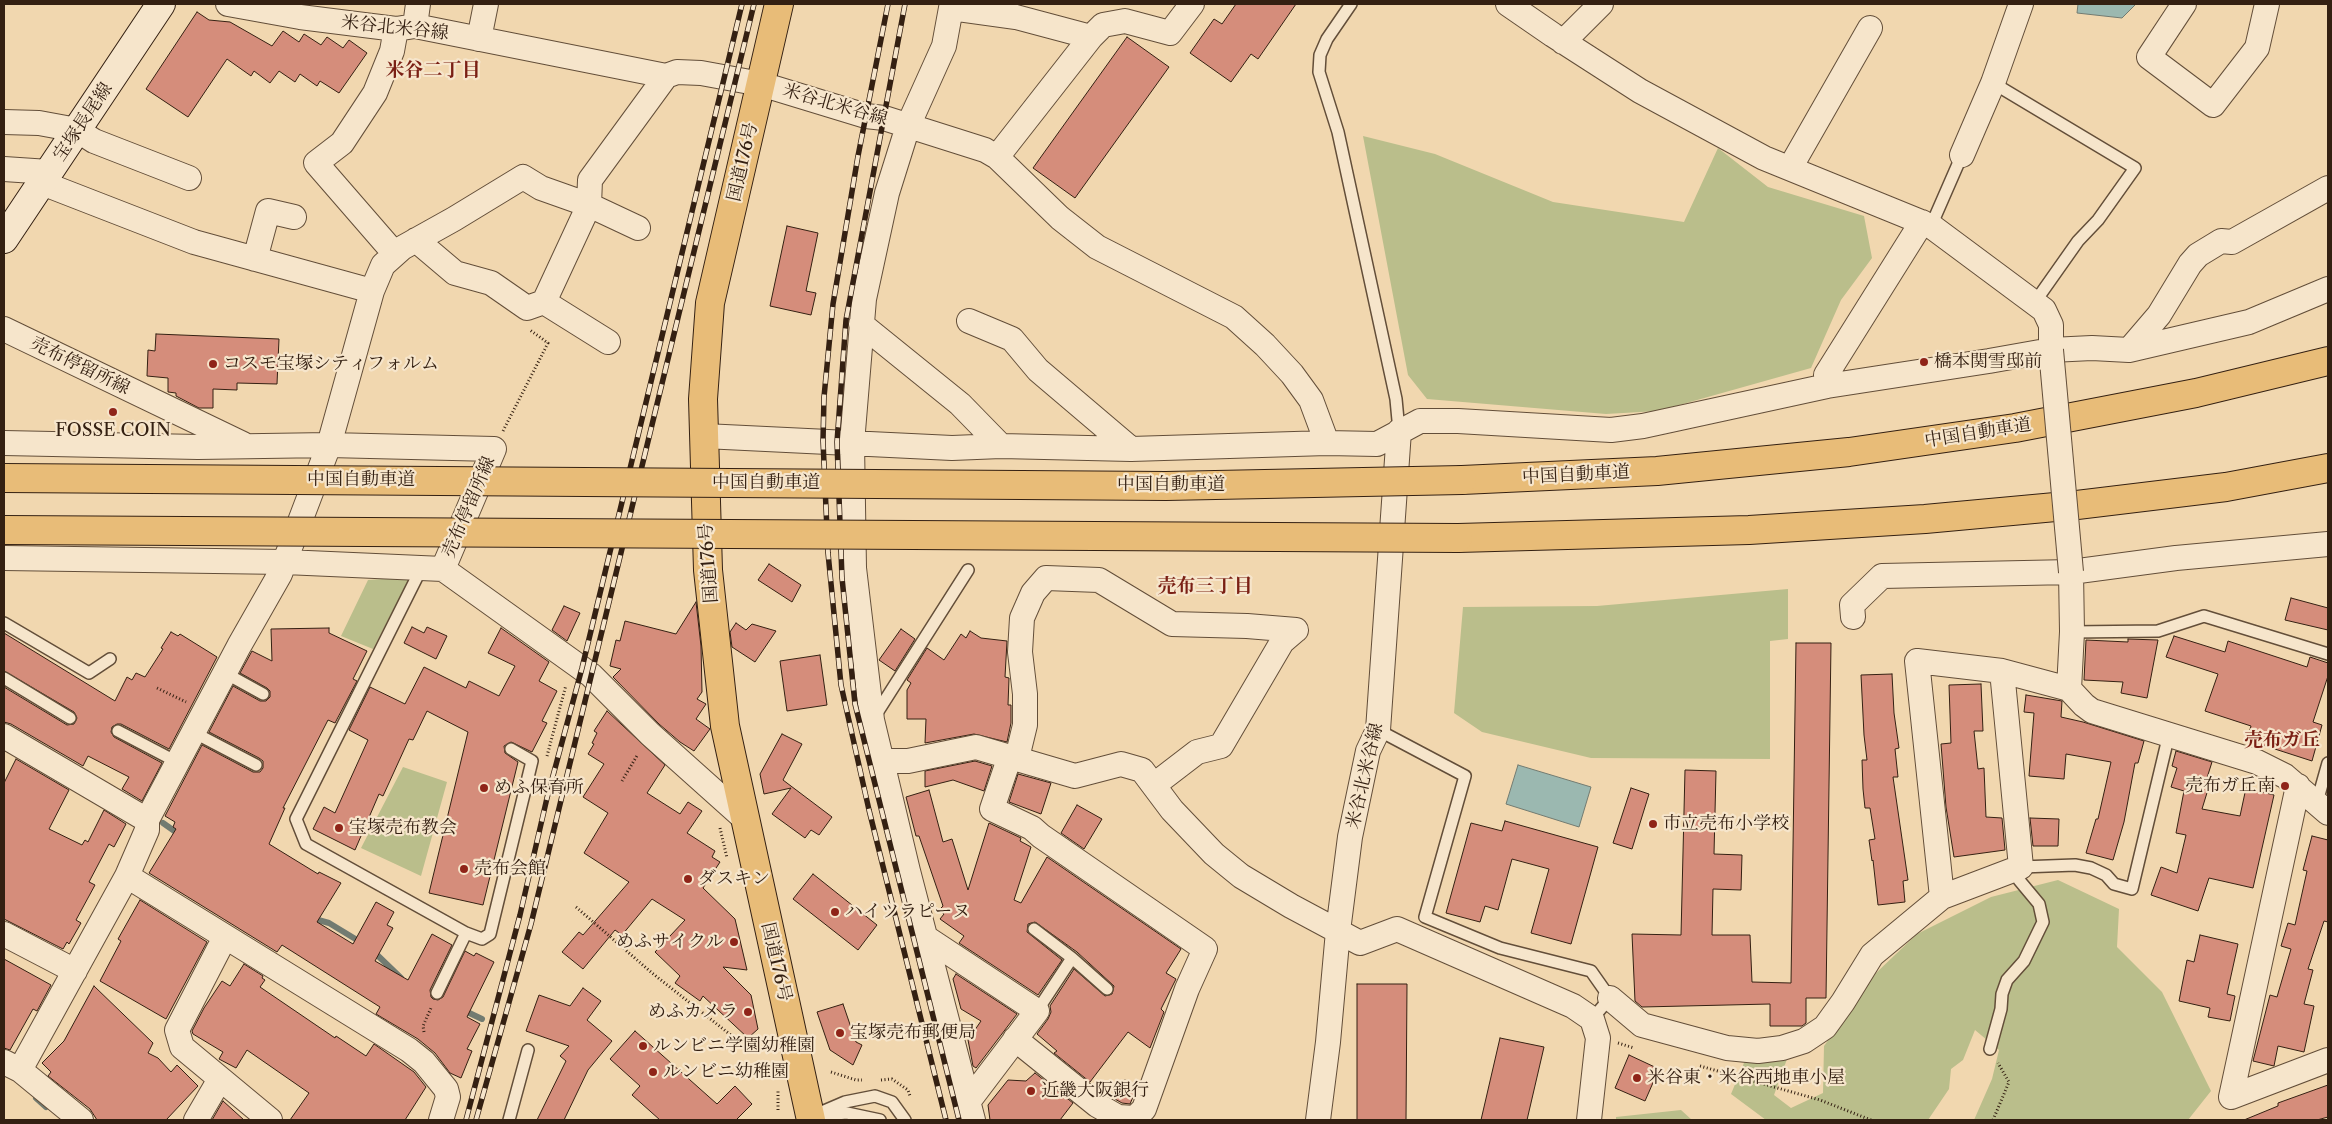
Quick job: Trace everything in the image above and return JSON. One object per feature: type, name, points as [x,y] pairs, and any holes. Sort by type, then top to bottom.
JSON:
[{"type":"highway","name":"国道176号","points":[[780,4],[710,303],[703,399],[709,580],[725,726],[806,1119]]},
{"type":"highway","name":"中国自動車道","points":[[4,478],[1156,486],[1462,480],[1657,471],[1849,452],[2015,428],[2196,393],[2328,361]]},
{"type":"highway","points":[[4,530],[1458,538],[1749,530],[1925,519],[2077,505],[2226,487],[2328,468]]},
{"type":"street","name":"宝塚長尾線","points":[[4,239],[161,4]]},
{"type":"street","name":"米谷北米谷線","points":[[228,4],[300,17],[410,20],[479,39],[666,76],[677,72],[701,73],[761,84],[866,116],[884,118],[985,150],[997,157],[1060,218],[1097,247],[1234,317],[1265,345],[1292,374],[1311,400],[1327,443]]},
{"type":"street","points":[[479,39],[486,4]]},
{"type":"street","points":[[997,157],[1091,37],[1103,25],[1125,21],[1170,34],[1192,4]]},
{"type":"street","points":[[1508,4],[1640,91],[1764,158],[1926,224],[2044,310],[2051,325],[2051,350],[2071,572],[2072,632],[2069,689]]},
{"type":"street","points":[[1563,42],[1601,4]]},
{"type":"street","points":[[1962,155],[1993,83],[2022,4]]},
{"type":"street","points":[[2184,4],[2149,58],[2213,104],[2257,48],[2267,4]]},
{"type":"street","points":[[970,1111],[872,720],[854,568],[852,443],[864,299],[887,193],[908,126],[944,46],[951,6],[1017,10],[1091,37]]},
{"type":"street","points":[[395,254],[316,163],[342,143],[375,93],[392,51],[410,20]]},
{"type":"street","points":[[1790,168],[1870,28]]},
{"type":"street","points":[[536,305],[589,206],[590,180],[666,76]]},
{"type":"street","points":[[4,122],[39,123],[77,130],[94,141],[189,178]]},
{"type":"street","points":[[4,170],[46,178],[194,242],[372,291]]},
{"type":"street","points":[[81,1120],[58,1112],[12,1066],[75,971],[128,876],[147,830],[147,820],[285,562],[329,445],[372,291],[383,265],[395,254],[416,240],[523,177],[541,188],[589,206],[638,228]]},
{"type":"street","points":[[2129,350],[2159,315],[2190,264],[2198,255],[2221,240],[2232,242],[2328,188]]},
{"type":"street","points":[[255,259],[268,211],[294,217]]},
{"type":"street","points":[[1827,386],[1826,375],[1926,224]]},
{"type":"street","points":[[416,240],[455,273],[491,283],[608,342]]},
{"type":"street","points":[[704,436],[952,448],[1001,446],[1131,448],[1327,443],[1377,444],[1420,421],[1458,421],[1611,430],[1643,426],[1827,386],[2051,350],[2092,348],[2129,350],[2249,322],[2328,289]]},
{"type":"street","points":[[969,321],[1012,339],[1038,370],[1131,448]]},
{"type":"street","points":[[862,324],[960,404],[1001,446]]},
{"type":"street","name":"売布停留所線","points":[[4,329],[246,446],[329,445],[494,449],[432,568],[592,675],[650,734],[745,819]]},
{"type":"street","name":"米谷北米谷線","points":[[1318,1120],[1350,837],[1368,752],[1378,730],[1399,431]]},
{"type":"street","points":[[4,444],[246,446]]},
{"type":"street","points":[[1853,618],[1852,605],[1882,576],[2071,572],[2176,558],[2328,544]]},
{"type":"street","points":[[4,558],[285,562],[432,568]]},
{"type":"street","points":[[1015,1040],[1097,1105],[1118,1117],[1135,1118],[1144,1109],[1187,989],[1206,948],[1040,836],[1032,828],[992,808],[1014,757],[1025,725],[1025,694],[1020,652],[1022,618],[1032,593],[1046,578],[1100,580],[1172,624],[1296,630],[1282,642],[1221,746],[1197,752],[1154,785]]},
{"type":"street","points":[[1942,897],[1917,661],[2002,671],[2069,689],[2092,711],[2257,762],[2285,776],[2323,808]]},
{"type":"street","points":[[1610,998],[1642,1025],[1727,1048],[1758,1051],[1782,1048],[1804,1041],[1825,1027],[1844,1002],[1872,955],[1942,897],[2021,867],[2002,671]]},
{"type":"street","points":[[4,736],[147,820]]},
{"type":"street","points":[[882,762],[908,760],[976,747],[1074,776],[1121,764],[1142,770],[1172,810],[1221,860],[1250,881],[1338,931],[1360,943],[1397,929],[1573,1006],[1595,1028],[1589,1120]]},
{"type":"street","points":[[2298,786],[2231,1096],[2328,1060]]},
{"type":"street","points":[[128,876],[409,1050],[424,1062],[446,1089],[448,1097],[441,1120]]},
{"type":"street","points":[[4,934],[75,971]]},
{"type":"street","points":[[224,937],[177,1030],[182,1047],[270,1120]]},
{"type":"street","points":[[925,937],[1037,1011],[1015,1040],[970,1111]]},
{"type":"street","points":[[196,1120],[220,1079]]},
{"type":"lane","points":[[1351,4],[1327,39],[1320,55],[1319,72],[1340,141],[1396,399],[1399,431]]},
{"type":"lane","points":[[1993,83],[2135,168],[2035,302]]},
{"type":"lane","points":[[1926,224],[1962,155]]},
{"type":"lane","points":[[432,568],[296,819],[306,844],[466,933],[482,939],[490,934],[532,761],[510,750]]},
{"type":"lane","points":[[872,720],[968,570]]},
{"type":"lane","points":[[2072,632],[2158,631],[2204,616],[2328,654]]},
{"type":"lane","points":[[4,623],[89,673],[110,658]]},
{"type":"lane","points":[[225,673],[263,694]]},
{"type":"lane","points":[[4,678],[70,718]]},
{"type":"lane","points":[[199,722],[256,765]]},
{"type":"lane","points":[[1378,730],[1465,776],[1426,917],[1500,948],[1591,971],[1610,998],[1595,1028]]},
{"type":"lane","points":[[118,731],[178,762]]},
{"type":"lane","points":[[1990,1049],[1998,1027],[2002,994],[2007,980],[2024,961],[2043,922],[2040,904],[2019,880],[2021,867],[2083,866],[2106,875],[2114,884],[2132,889],[2169,734]]},
{"type":"lane","points":[[2323,808],[2328,763]]},
{"type":"lane","points":[[1034,929],[1072,958],[1107,990]]},
{"type":"lane","points":[[436,997],[466,933]]},
{"type":"lane","points":[[1037,1011],[1072,958]]},
{"type":"lane","points":[[509,1120],[528,1050]]},
{"type":"lane","points":[[806,1119],[845,1102],[875,1096],[892,1102],[905,1120]]},
{"type":"lane","points":[[806,1119],[847,1113],[880,1120]]},
{"type":"path","points":[[494,449],[548,343],[530,331],[536,305]]},
{"type":"path","points":[[546,761],[572,660]]},
{"type":"path","points":[[157,688],[199,722]]},
{"type":"path","points":[[622,781],[650,734]]},
{"type":"path","points":[[576,907],[652,973],[746,1047],[770,1042]]},
{"type":"path","points":[[424,1062],[424,1026],[436,997]]},
{"type":"path","points":[[1595,1028],[1636,1048]]},
{"type":"path","points":[[1990,1049],[2009,1082],[1993,1120]]},
{"type":"path","points":[[1692,1064],[1820,1100],[1871,1120]]},
{"type":"green space","points":[[1363,136],[1435,154],[1553,202],[1684,222],[1718,148],[1768,187],[1864,216],[1872,258],[1841,300],[1811,368],[1658,411],[1606,414],[1427,399],[1408,375]]},
{"type":"green space","points":[[410,577],[373,649],[341,636],[368,580]]},
{"type":"green space","points":[[1788,589],[1788,639],[1770,641],[1770,759],[1591,758],[1482,732],[1454,713],[1463,607],[1597,606]]},
{"type":"green space","points":[[403,767],[447,782],[421,876],[361,848]]},
{"type":"green space","points":[[2058,880],[2119,909],[2117,947],[2162,992],[2211,1091],[2188,1120],[1974,1120],[1992,1079],[1999,1050],[1975,1030],[1963,1060],[1951,1069],[1949,1089],[1928,1120],[1766,1120],[1731,1094],[1746,1058],[1787,1059],[1774,1095],[1791,1108],[1823,1093],[1824,1046],[1876,973],[1917,934],[1991,897]]},
{"type":"green space","points":[[1681,1110],[1692,1120],[1616,1120],[1616,1117]]},
{"type":"water","points":[[2078,4],[2136,4],[2122,18],[2077,13]]},
{"type":"water","points":[[1518,765],[1591,787],[1579,827],[1506,804]]},
{"type":"building","points":[[1236,4],[1296,4],[1258,59],[1251,54],[1231,82],[1190,53],[1214,19],[1222,24]]},
{"type":"building","points":[[197,12],[209,20],[230,22],[272,46],[283,31],[299,42],[304,34],[321,45],[327,37],[343,48],[349,40],[367,53],[339,93],[320,81],[317,86],[300,74],[295,82],[279,71],[270,83],[254,71],[251,76],[227,59],[188,117],[146,89]]},
{"type":"building","points":[[1127,37],[1169,67],[1075,198],[1033,168]]},
{"type":"building","points":[[787,226],[818,233],[806,291],[816,293],[811,315],[770,306]]},
{"type":"building","name":"コスモ宝塚シティフォルム","points":[[156,334],[279,339],[277,384],[237,383],[237,390],[213,389],[213,408],[199,408],[176,396],[176,393],[168,392],[168,378],[147,376],[148,350],[155,351]]},
{"type":"building","points":[[769,564],[801,585],[792,602],[758,580]]},
{"type":"building","points":[[2291,598],[2328,608],[2328,630],[2285,620]]},
{"type":"building","points":[[696,602],[701,646],[702,692],[697,699],[706,704],[696,719],[710,729],[694,751],[659,724],[613,677],[621,669],[610,666],[616,640],[620,641],[625,621],[676,634]]},
{"type":"building","points":[[564,606],[580,613],[567,641],[552,630]]},
{"type":"building","points":[[736,623],[746,630],[752,624],[776,631],[755,662],[732,647],[730,632]]},
{"type":"building","points":[[412,627],[424,633],[427,627],[447,636],[436,659],[404,643]]},
{"type":"building","points":[[329,628],[329,633],[367,651],[353,679],[357,681],[335,723],[328,720],[283,808],[285,808],[269,844],[318,874],[319,872],[341,883],[317,922],[353,944],[376,902],[394,912],[387,925],[393,928],[375,961],[408,980],[432,934],[452,945],[430,990],[433,999],[438,1000],[443,997],[465,951],[474,956],[476,953],[494,962],[467,1017],[480,1024],[467,1049],[472,1051],[461,1078],[450,1073],[435,1053],[418,1039],[376,1014],[380,1007],[282,945],[277,952],[149,873],[176,829],[173,827],[175,822],[165,816],[202,745],[253,772],[260,772],[263,768],[263,761],[259,758],[209,732],[233,686],[260,701],[266,701],[270,697],[270,691],[267,688],[240,673],[252,651],[272,661],[271,629]]},
{"type":"building","points":[[501,628],[549,662],[539,681],[557,691],[542,721],[547,723],[532,752],[511,742],[504,746],[505,753],[518,762],[483,905],[429,893],[468,732],[427,711],[413,740],[409,739],[383,796],[379,794],[355,850],[313,829],[324,807],[335,813],[368,740],[349,730],[370,687],[405,704],[424,667],[466,688],[469,681],[499,696],[515,666],[488,653]]},
{"type":"building","points":[[901,629],[915,639],[895,671],[879,660]]},
{"type":"building","points":[[970,631],[981,638],[1007,641],[1005,677],[1009,678],[1008,705],[1011,705],[1011,723],[1007,742],[974,734],[925,743],[926,719],[907,719],[907,690],[911,683],[907,680],[927,648],[944,660],[961,634],[966,638]]},
{"type":"building","points":[[171,632],[178,636],[180,634],[217,657],[169,749],[121,724],[112,727],[111,732],[114,737],[162,763],[142,801],[122,789],[129,777],[88,756],[83,766],[11,724],[4,722],[4,687],[67,725],[74,724],[77,718],[74,712],[4,671],[4,633],[115,701],[127,677],[132,680],[136,673],[145,677],[163,649],[161,648]]},
{"type":"building","points":[[2174,636],[2225,652],[2228,641],[2307,667],[2310,657],[2328,663],[2328,676],[2313,722],[2322,725],[2312,761],[2247,740],[2251,726],[2205,711],[2218,674],[2166,657]]},
{"type":"building","points":[[2128,639],[2158,640],[2147,698],[2121,693],[2123,682],[2084,680],[2086,640],[2128,642]]},
{"type":"building","points":[[1796,643],[1831,643],[1826,998],[1806,998],[1806,1023],[1802,1026],[1770,1026],[1770,1004],[1642,1007],[1635,1001],[1632,934],[1681,935],[1685,770],[1716,771],[1714,854],[1742,855],[1741,890],[1713,889],[1712,935],[1750,935],[1752,982],[1791,983]]},
{"type":"building","points":[[820,655],[827,705],[787,711],[780,661]]},
{"type":"building","points":[[1892,674],[1894,713],[1899,748],[1895,749],[1898,777],[1893,777],[1908,880],[1903,881],[1905,902],[1878,905],[1869,840],[1875,839],[1870,808],[1865,808],[1863,789],[1862,760],[1867,760],[1861,675]]},
{"type":"building","points":[[1981,684],[1983,731],[1974,731],[1978,769],[1984,768],[1986,817],[2002,818],[2005,850],[1954,857],[1946,807],[1941,744],[1951,743],[1949,685]]},
{"type":"building","points":[[2026,695],[2062,701],[2061,717],[2144,741],[2138,763],[2135,763],[2124,822],[2113,860],[2086,853],[2096,819],[2098,819],[2111,762],[2066,754],[2064,779],[2029,776],[2034,713],[2024,712]]},
{"type":"building","points":[[607,711],[665,765],[647,793],[680,814],[688,802],[702,811],[687,833],[715,851],[712,857],[720,862],[703,888],[735,919],[747,970],[723,967],[751,995],[758,1029],[748,1038],[703,996],[700,1001],[675,983],[680,976],[655,952],[685,920],[652,899],[622,935],[615,930],[583,969],[562,952],[579,932],[583,935],[629,882],[584,853],[608,813],[583,797],[604,764],[588,754],[594,744],[592,743],[597,733],[594,731]]},
{"type":"building","points":[[782,734],[802,744],[783,780],[832,817],[819,835],[811,830],[805,838],[772,814],[791,788],[764,794],[760,774]]},
{"type":"building","points":[[2176,751],[2212,762],[2206,781],[2210,783],[2202,809],[2240,816],[2246,788],[2274,795],[2253,888],[2209,878],[2198,911],[2151,895],[2161,867],[2177,873],[2186,835],[2176,833],[2184,791],[2171,787],[2177,768],[2172,766]]},
{"type":"building","points":[[16,759],[69,790],[49,829],[82,845],[85,840],[88,842],[104,810],[126,824],[114,847],[109,844],[89,882],[95,885],[76,920],[81,923],[69,944],[67,942],[63,949],[4,919],[4,783]]},
{"type":"building","points":[[975,761],[992,766],[984,791],[953,780],[925,787],[925,771]]},
{"type":"building","points":[[1018,774],[1051,783],[1041,814],[1009,802]]},
{"type":"building","points":[[1631,788],[1649,794],[1632,849],[1613,843]]},
{"type":"building","points":[[929,790],[943,842],[952,839],[968,890],[989,823],[1021,838],[1020,841],[1031,847],[1014,900],[1021,903],[1047,857],[1181,949],[1166,973],[1176,979],[1161,1009],[1164,1012],[1150,1048],[1128,1032],[1090,1082],[1054,1053],[1057,1051],[1037,1034],[1048,1019],[1051,1012],[1050,1006],[1074,969],[1105,996],[1112,994],[1114,986],[1077,952],[1035,922],[1028,924],[1027,932],[1062,960],[1038,995],[959,943],[964,936],[940,919],[944,914],[939,910],[943,906],[919,836],[916,836],[906,797]]},
{"type":"building","points":[[1077,805],[1102,819],[1084,849],[1061,833]]},
{"type":"building","points":[[2030,818],[2059,819],[2058,846],[2033,846]]},
{"type":"building","points":[[1505,821],[1598,847],[1571,944],[1531,933],[1549,869],[1512,859],[1498,910],[1485,906],[1480,922],[1446,913],[1471,823],[1502,831]]},
{"type":"building","points":[[2312,836],[2328,840],[2328,922],[2324,921],[2308,969],[2313,970],[2304,1004],[2314,1006],[2304,1052],[2278,1046],[2274,1066],[2253,1061],[2270,995],[2277,997],[2291,949],[2281,946],[2288,923],[2295,925],[2307,871],[2303,870]]},
{"type":"building","name":"ハイツラピーヌ","points":[[813,874],[877,925],[858,950],[793,899]]},
{"type":"building","points":[[140,900],[207,942],[166,1019],[100,981],[121,941],[118,939]]},
{"type":"building","points":[[2200,935],[2238,944],[2227,994],[2235,996],[2230,1021],[2208,1017],[2210,1008],[2179,1001],[2187,960],[2194,962]]},
{"type":"building","points":[[4,959],[51,985],[37,1011],[33,1009],[10,1050],[4,1048]]},
{"type":"building","points":[[244,964],[263,976],[262,978],[265,980],[260,987],[335,1038],[336,1036],[366,1056],[374,1044],[414,1072],[426,1087],[405,1120],[290,1120],[309,1093],[247,1050],[236,1068],[219,1059],[223,1052],[193,1034],[192,1031],[204,1008],[222,981],[230,986]]},
{"type":"building","points":[[956,974],[1017,1014],[976,1068],[973,1066],[968,1040],[981,1021],[961,1009],[953,979]]},
{"type":"building","points":[[1357,984],[1407,984],[1406,1120],[1357,1120]]},
{"type":"building","points":[[94,986],[153,1043],[148,1053],[158,1058],[171,1072],[177,1065],[198,1086],[166,1120],[97,1120],[90,1109],[48,1076],[51,1072],[42,1063],[64,1041]]},
{"type":"building","points":[[583,988],[601,1001],[587,1020],[612,1041],[588,1070],[564,1120],[537,1120],[566,1061],[560,1056],[569,1046],[526,1031],[539,995],[570,1006]]},
{"type":"building","points":[[843,1004],[856,1042],[862,1045],[853,1065],[830,1050],[817,1012]]},
{"type":"building","name":"ルンビニ幼稚園","points":[[635,1031],[717,1104],[735,1086],[752,1104],[736,1120],[660,1120],[632,1095],[640,1086],[610,1059]]},
{"type":"building","points":[[1500,1038],[1544,1047],[1527,1120],[1481,1120]]},
{"type":"building","name":"米谷東・米谷西地車小屋","points":[[1629,1055],[1659,1069],[1645,1101],[1615,1088]]},
{"type":"building","name":"近畿大阪銀行","points":[[1035,1073],[1073,1103],[1060,1120],[990,1120],[988,1105],[1008,1080],[1026,1081]]},
{"type":"building","points":[[1125,1080],[1136,1090],[1130,1104],[1122,1103],[1113,1098]]},
{"type":"building","points":[[2328,1085],[2328,1117],[2317,1120],[2244,1120],[2278,1106],[2278,1103]]},
{"type":"building","points":[[223,1101],[244,1120],[212,1120]]},
{"type":"waterway","points":[[163,823],[180,835]]},
{"type":"waterway","points":[[311,918],[329,923],[362,943]]},
{"type":"waterway","points":[[372,950],[401,978]]},
{"type":"waterway","points":[[463,1010],[482,1019]]},
{"type":"waterway","points":[[36,1098],[46,1107]]},
{"type":"railway","points":[[466,1120],[520,915],[547,798],[582,668],[742,4]]},
{"type":"railway","points":[[476,1120],[531,924],[754,4]]},
{"type":"railway","points":[[888,4],[858,156],[833,304],[824,397],[823,441],[828,553],[841,685],[869,810],[946,1120]]},
{"type":"railway","points":[[905,4],[846,320],[837,442],[842,578],[855,704],[959,1120]]},
{"type":"place","name":"橋本関雪邸前","points":[[1924,362]]},
{"type":"place","name":"コスモ宝塚シティフォルム","points":[[213,364]]},
{"type":"place","name":"FOSSE COIN","points":[[113,412]]},
{"type":"place","name":"売布ガ丘南","points":[[2285,786]]},
{"type":"place","name":"めふ保育所","points":[[484,788]]},
{"type":"place","name":"市立売布小学校","points":[[1653,824]]},
{"type":"place","name":"宝塚売布教会","points":[[339,828]]},
{"type":"place","name":"売布会館","points":[[464,869]]},
{"type":"place","name":"ダスキン","points":[[688,879]]},
{"type":"place","name":"ハイツラピーヌ","points":[[835,912]]},
{"type":"place","name":"めふサイクル","points":[[734,942]]},
{"type":"place","name":"めふカメラ","points":[[748,1012]]},
{"type":"place","name":"宝塚売布郵便局","points":[[840,1033]]},
{"type":"place","name":"ルンビニ学園幼稚園","points":[[643,1046]]},
{"type":"place","name":"ルンビニ幼稚園","points":[[653,1072]]},
{"type":"place","name":"米谷東・米谷西地車小屋","points":[[1637,1078]]},
{"type":"place","name":"近畿大阪銀行","points":[[1031,1091]]},
{"type":"district","name":"米谷二丁目","points":[[433,71]]},
{"type":"district","name":"売布三丁目","points":[[1205,587]]},
{"type":"district","name":"売布ガ丘","points":[[2282,741]]}]
